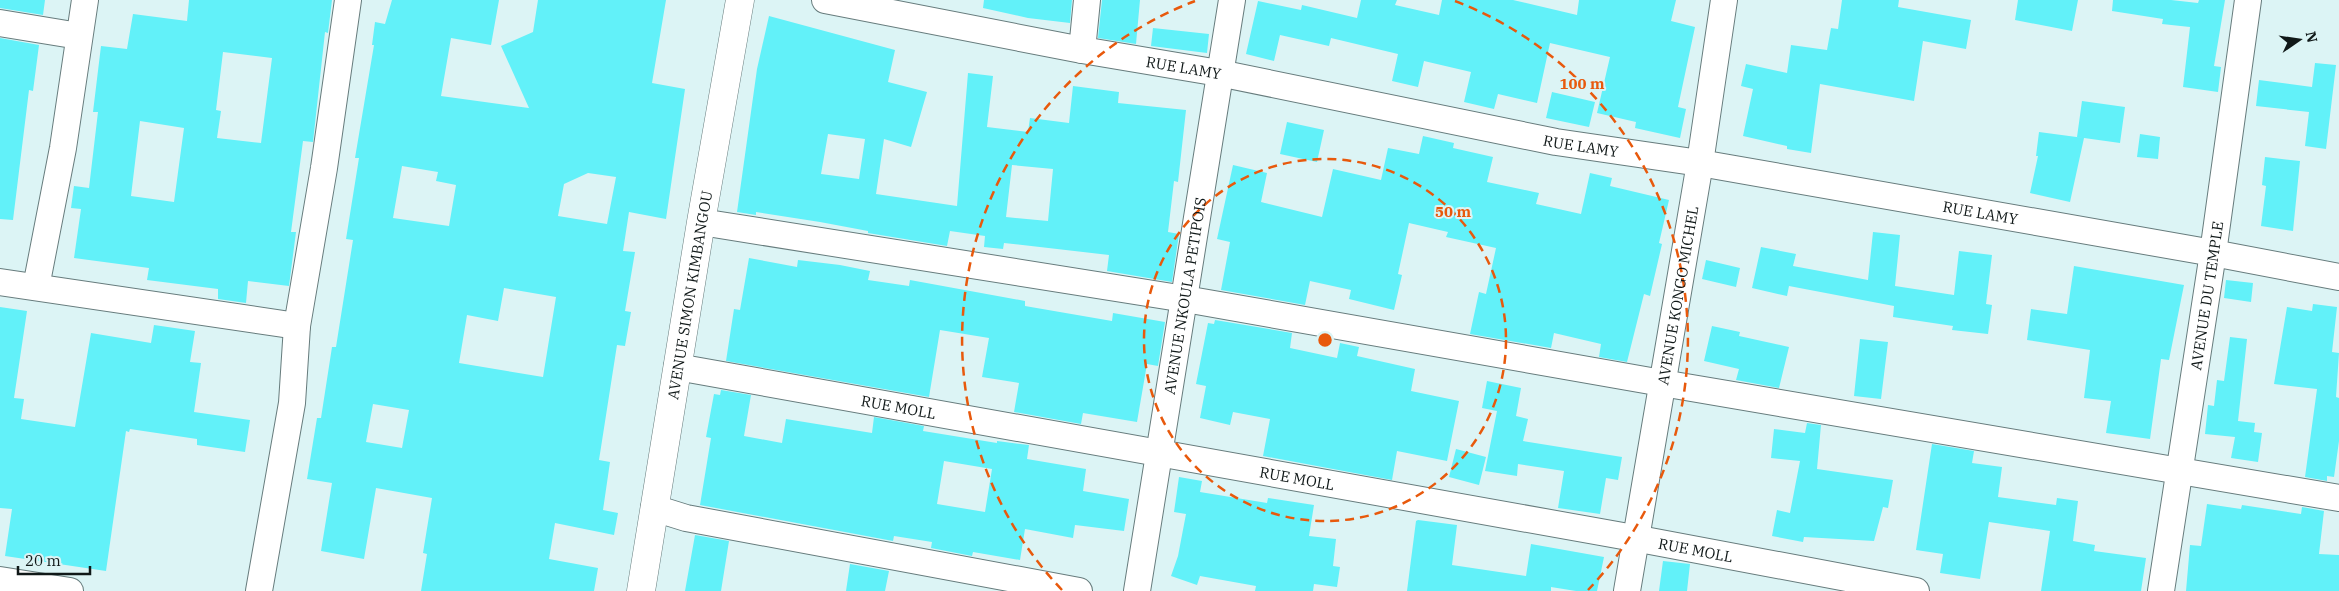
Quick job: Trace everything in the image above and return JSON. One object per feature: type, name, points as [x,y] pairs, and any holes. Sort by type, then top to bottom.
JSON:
[{"type":"street","points":[[36,287],[63,148],[85,0]]},
{"type":"street","points":[[259,591],[292,403],[296,326],[324,168],[348,0]]},
{"type":"street","name":"AVENUE SIMON KIMBANGOU","points":[[641,591],[701,222],[740,0]]},
{"type":"street","name":"RUE LAMY","points":[[824,0],[1082,50],[1219,73],[1556,142],[1700,162],[2213,252],[2339,277]]},
{"type":"street","points":[[1082,50],[1087,0]]},
{"type":"street","name":"AVENUE NKOULA PETIPOIS","points":[[1137,591],[1232,0]]},
{"type":"street","name":"AVENUE KONGO MICHEL","points":[[1627,591],[1634,538],[1700,162],[1724,0]]},
{"type":"street","name":"AVENUE DU TEMPLE","points":[[2162,591],[2213,252],[2248,0]]},
{"type":"street","points":[[0,23],[79,36]]},
{"type":"street","points":[[701,222],[1185,299],[1662,383],[2339,498]]},
{"type":"street","points":[[0,282],[296,326]]},
{"type":"street","name":"RUE MOLL","points":[[677,367],[1634,538],[1916,591]]},
{"type":"street","points":[[654,508],[686,518],[1079,591]]},
{"type":"street","points":[[0,580],[70,591]]},
{"type":"building","points":[[0,0],[45,0],[43,15],[0,8]]},
{"type":"building","points":[[189,0],[332,0],[328,33],[325,32],[313,142],[303,141],[291,232],[296,232],[289,286],[248,281],[246,303],[218,299],[218,289],[147,280],[149,268],[74,258],[81,209],[71,208],[74,186],[89,188],[98,112],[93,112],[101,46],[127,49],[133,14],[187,21]],"holes":[[[223,52],[272,58],[261,143],[217,138],[221,111],[216,110]],[[140,121],[184,128],[174,202],[131,196]]]},
{"type":"building","points":[[392,0],[499,0],[491,45],[451,38],[441,96],[529,108],[501,46],[533,32],[538,0],[666,0],[652,83],[685,89],[666,219],[629,212],[623,251],[635,252],[625,311],[631,312],[625,346],[617,345],[599,460],[610,462],[603,510],[618,513],[614,535],[555,523],[549,559],[598,568],[594,591],[421,591],[427,554],[423,553],[432,498],[376,488],[364,559],[321,551],[332,483],[307,479],[317,418],[321,418],[332,347],[336,347],[353,240],[346,239],[359,158],[355,158],[374,45],[372,45],[375,22],[385,24]],"holes":[[[402,166],[438,172],[436,181],[456,185],[449,226],[393,218]],[[588,173],[616,177],[607,224],[558,216],[564,184]],[[504,288],[556,297],[543,377],[459,363],[467,315],[498,321]],[[373,404],[409,410],[402,448],[366,442]]]},
{"type":"building","points":[[984,0],[1072,0],[1070,23],[1028,18],[983,8]]},
{"type":"building","points":[[1102,0],[1140,0],[1136,44],[1098,38]]},
{"type":"building","points":[[1361,0],[1397,0],[1395,5],[1439,15],[1442,0],[1513,0],[1577,15],[1579,0],[1676,0],[1671,21],[1695,27],[1678,107],[1686,109],[1680,138],[1635,128],[1636,122],[1597,113],[1610,57],[1550,43],[1537,103],[1498,94],[1494,109],[1464,102],[1471,72],[1424,61],[1418,87],[1392,81],[1398,54],[1331,38],[1329,46],[1280,35],[1274,61],[1246,54],[1258,1],[1301,10],[1302,5],[1357,18]]},
{"type":"building","points":[[1842,0],[1899,0],[1898,7],[1971,20],[1966,49],[1923,41],[1914,101],[1820,84],[1811,153],[1787,149],[1787,146],[1743,136],[1753,89],[1741,86],[1746,64],[1787,73],[1791,45],[1827,50],[1831,28],[1838,29]]},
{"type":"building","points":[[2018,0],[2078,0],[2072,31],[2015,20]]},
{"type":"building","points":[[2113,0],[2171,0],[2198,3],[2199,0],[2225,0],[2214,66],[2221,67],[2218,92],[2183,87],[2190,27],[2162,24],[2163,19],[2112,11]]},
{"type":"building","points":[[769,16],[895,50],[888,82],[927,92],[911,147],[884,139],[876,194],[957,206],[968,73],[993,76],[987,127],[1028,132],[1030,118],[1069,123],[1073,86],[1119,92],[1118,103],[1186,110],[1178,182],[1174,181],[1168,232],[1179,234],[1172,282],[1107,271],[1109,255],[1004,243],[1003,249],[984,247],[985,236],[950,231],[947,246],[868,233],[868,231],[820,222],[756,212],[756,215],[737,212],[757,69]],"holes":[[[828,134],[865,139],[859,179],[821,174]],[[1012,165],[1053,169],[1048,221],[1006,217]]]},
{"type":"building","points":[[1153,28],[1209,34],[1207,53],[1151,46]]},
{"type":"building","points":[[0,38],[39,45],[33,91],[29,90],[13,220],[0,219]]},
{"type":"building","points":[[2315,63],[2336,65],[2326,149],[2305,146],[2309,112],[2256,106],[2259,80],[2312,87]]},
{"type":"building","points":[[1552,92],[1595,102],[1589,127],[1546,118]]},
{"type":"building","points":[[2082,101],[2125,107],[2120,143],[2077,137]]},
{"type":"building","points":[[1287,122],[1324,130],[1317,162],[1280,154]]},
{"type":"building","points":[[2039,132],[2084,138],[2070,202],[2030,193],[2038,156],[2036,156]]},
{"type":"building","points":[[2140,134],[2160,137],[2158,159],[2137,157]]},
{"type":"building","points":[[1423,136],[1454,143],[1453,148],[1493,157],[1487,182],[1539,193],[1536,204],[1581,214],[1590,173],[1612,178],[1610,186],[1669,200],[1659,243],[1662,244],[1650,296],[1644,294],[1627,362],[1599,357],[1601,344],[1554,333],[1551,348],[1470,334],[1479,292],[1486,294],[1496,248],[1446,237],[1448,232],[1409,223],[1398,274],[1402,275],[1394,310],[1349,299],[1351,290],[1310,281],[1305,305],[1221,290],[1230,242],[1217,239],[1233,165],[1267,173],[1261,202],[1322,217],[1333,169],[1381,180],[1388,148],[1419,154]]},
{"type":"building","points":[[2265,157],[2300,161],[2293,231],[2261,226],[2266,186],[2262,185]]},
{"type":"building","points":[[1873,232],[1900,235],[1895,286],[1954,295],[1959,251],[1992,255],[1986,304],[1992,305],[1988,334],[1952,330],[1953,326],[1893,317],[1894,306],[1789,286],[1787,296],[1752,288],[1761,247],[1796,254],[1793,266],[1868,280]]},
{"type":"building","points":[[749,258],[797,267],[798,260],[840,265],[870,271],[868,280],[909,286],[910,280],[1025,301],[1025,306],[1112,321],[1113,313],[1165,322],[1158,366],[1147,364],[1137,422],[1083,413],[1081,424],[1014,412],[1019,383],[982,377],[989,338],[940,330],[929,397],[726,361],[734,309],[740,310]]},
{"type":"building","points":[[1706,260],[1740,268],[1736,287],[1702,279]]},
{"type":"building","points":[[2074,266],[2184,285],[2169,360],[2161,359],[2150,439],[2106,433],[2111,401],[2084,398],[2090,350],[2027,340],[2031,309],[2067,314]]},
{"type":"building","points":[[2226,280],[2253,283],[2251,302],[2224,298]]},
{"type":"building","points":[[2313,304],[2337,307],[2332,352],[2339,353],[2336,397],[2339,398],[2339,441],[2334,477],[2327,476],[2327,481],[2305,477],[2317,389],[2274,384],[2287,307],[2312,311]]},
{"type":"building","points":[[0,307],[27,311],[14,398],[24,399],[21,419],[75,427],[91,333],[151,343],[154,325],[195,331],[190,362],[201,363],[194,412],[250,420],[245,452],[197,445],[197,439],[130,429],[129,432],[126,431],[106,571],[5,556],[12,509],[0,508]]},
{"type":"building","points":[[1215,320],[1292,333],[1290,348],[1337,358],[1340,343],[1359,347],[1357,356],[1415,369],[1411,391],[1459,401],[1447,461],[1397,451],[1392,480],[1263,456],[1270,419],[1233,412],[1230,425],[1200,418],[1206,386],[1196,384],[1208,323],[1214,324]]},
{"type":"building","points":[[1712,326],[1740,332],[1739,336],[1789,347],[1779,388],[1736,380],[1739,369],[1704,361]]},
{"type":"building","points":[[2230,337],[2247,339],[2238,421],[2255,423],[2254,432],[2262,433],[2258,462],[2231,458],[2235,437],[2205,434],[2208,405],[2214,406],[2217,380],[2224,381]]},
{"type":"building","points":[[1860,339],[1888,342],[1881,399],[1854,396]]},
{"type":"building","points":[[1487,381],[1521,388],[1516,416],[1528,419],[1523,441],[1622,457],[1618,480],[1606,478],[1600,514],[1558,508],[1564,471],[1518,464],[1517,476],[1485,471],[1497,411],[1482,408]]},
{"type":"building","points":[[721,390],[751,395],[744,436],[782,443],[786,419],[872,433],[874,417],[924,426],[923,431],[997,443],[997,441],[1029,445],[1027,459],[1086,469],[1083,491],[1129,499],[1124,531],[1075,525],[1073,538],[1025,529],[1020,560],[973,552],[972,556],[931,548],[932,542],[894,536],[893,541],[700,505],[711,438],[706,437],[714,394],[720,395]],"holes":[[[944,461],[992,469],[985,512],[937,504]]]},
{"type":"building","points":[[1807,423],[1821,425],[1817,469],[1893,480],[1888,508],[1883,507],[1874,541],[1804,537],[1803,542],[1772,536],[1777,510],[1790,513],[1800,461],[1771,458],[1774,429],[1805,433]]},
{"type":"building","points":[[1932,444],[1974,451],[1972,463],[2002,467],[1998,497],[2056,505],[2057,498],[2078,501],[2073,541],[2095,545],[2094,551],[2146,558],[2141,591],[2041,591],[2050,531],[1989,522],[1980,579],[1940,573],[1943,554],[1916,550]]},
{"type":"building","points":[[1456,449],[1486,457],[1479,485],[1449,477]]},
{"type":"building","points":[[1179,477],[1202,481],[1200,492],[1267,503],[1268,498],[1314,505],[1309,536],[1336,539],[1333,566],[1340,567],[1337,587],[1314,584],[1313,591],[1255,591],[1256,586],[1200,576],[1197,585],[1171,576],[1178,556],[1186,514],[1174,512]]},
{"type":"building","points":[[2207,504],[2241,509],[2242,505],[2301,514],[2302,507],[2324,511],[2319,554],[2339,555],[2339,591],[2186,591],[2190,545],[2201,546]]},
{"type":"building","points":[[1416,521],[1457,525],[1452,565],[1526,576],[1531,544],[1604,557],[1597,591],[1576,591],[1551,587],[1551,591],[1407,591]]},
{"type":"building","points":[[695,535],[729,541],[721,591],[685,591]]},
{"type":"building","points":[[1663,561],[1690,564],[1687,591],[1659,591]]},
{"type":"building","points":[[850,564],[889,571],[885,591],[846,591]]}]
